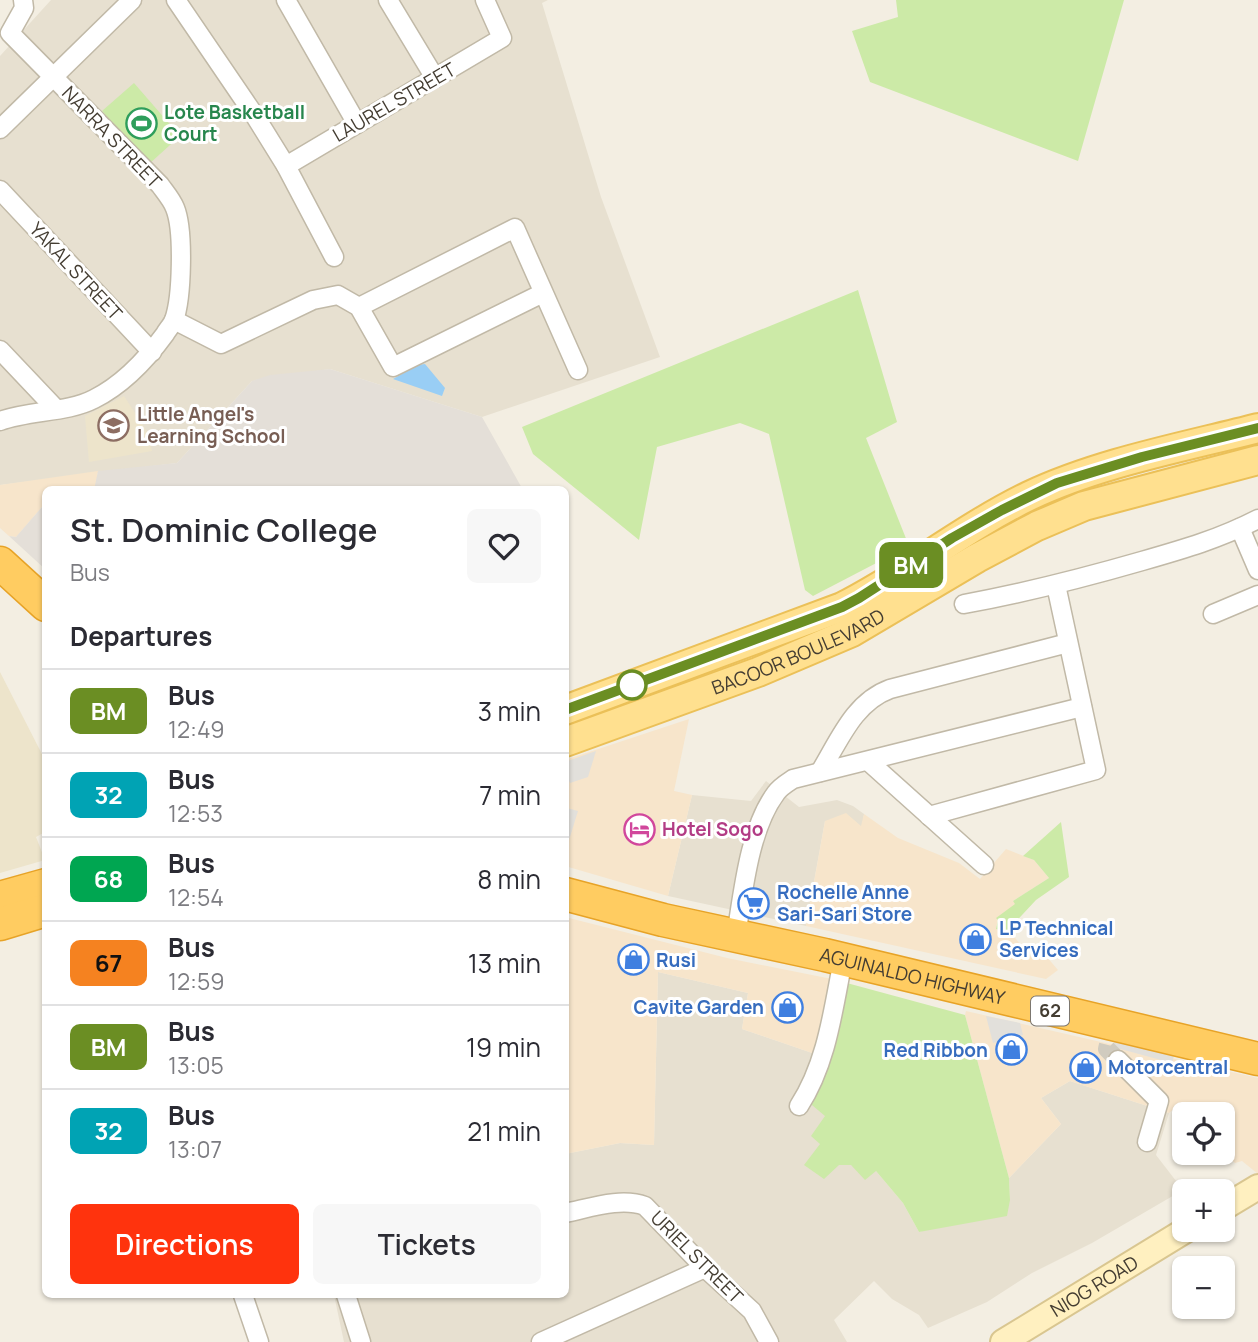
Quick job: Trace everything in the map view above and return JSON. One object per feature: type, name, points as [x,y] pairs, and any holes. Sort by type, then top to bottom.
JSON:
[{"type":"highway","points":[[0,563],[42,601]]},
{"type":"highway","points":[[0,898],[42,886]]},
{"type":"highway","name":"AGUINALDO HIGHWAY","points":[[569,895],[843,960],[1111,1033],[1258,1059]]},
{"type":"highway","points":[[0,924],[42,911]]},
{"type":"main road","name":"BACOOR BOULEVARD","points":[[569,709],[807,621],[859,598],[952,538],[1057,483],[1142,457],[1258,428]]},
{"type":"main road","name":"BACOOR BOULEVARD","points":[[569,741],[733,682],[870,623],[977,558],[1084,506],[1258,460]]},
{"type":"main road","points":[[721,652],[733,682]]},
{"type":"street","name":"NARRA STREET","points":[[0,421],[17,415],[93,400],[122,383],[152,352],[174,320],[181,263],[181,236],[175,208],[160,185],[10,33],[24,8],[23,0]]},
{"type":"street","points":[[0,129],[132,0]]},
{"type":"street","points":[[176,0],[286,166],[334,257]]},
{"type":"street","points":[[286,0],[357,124]]},
{"type":"street","points":[[387,0],[435,78]]},
{"type":"street","name":"LAUREL STREET","points":[[286,166],[502,38],[485,0]]},
{"type":"street","name":"YAKAL STREET","points":[[0,190],[152,352]]},
{"type":"street","points":[[359,307],[515,228],[578,370]]},
{"type":"street","points":[[174,320],[221,344],[325,296],[338,295],[359,307],[393,367],[543,293]]},
{"type":"street","points":[[0,350],[55,408]]},
{"type":"street","points":[[964,604],[1056,585],[1214,540],[1258,519]]},
{"type":"street","points":[[1240,528],[1258,570]]},
{"type":"street","points":[[929,816],[1096,770],[1056,585]]},
{"type":"street","points":[[1213,614],[1258,595]]},
{"type":"street","points":[[820,772],[857,712],[875,695],[1068,643]]},
{"type":"street","points":[[736,936],[754,844],[767,807],[777,791],[793,779],[1082,707]]},
{"type":"street","points":[[869,761],[984,865]]},
{"type":"street","points":[[799,1106],[812,1086],[822,1058],[843,960]]},
{"type":"street","points":[[1118,1060],[1159,1101],[1147,1142]]},
{"type":"street","points":[[1235,1200],[1258,1186]]},
{"type":"street","name":"URIEL STREET","points":[[569,1212],[620,1203],[635,1202],[645,1206],[705,1268],[752,1311],[769,1342]]},
{"type":"street","name":"NIOG ROAD","points":[[1003,1342],[1172,1239]]},
{"type":"street","points":[[541,1342],[705,1268]]},
{"type":"street","points":[[244,1298],[259,1342]]},
{"type":"street","points":[[347,1298],[361,1342]]},
{"type":"shaded area","points":[[51,0],[548,0],[542,3],[601,197],[660,357],[482,417],[330,369],[252,381],[177,463],[0,485],[0,56]]},
{"type":"shaded area","points":[[330,369],[482,417],[521,486],[95,486],[98,471],[177,463],[252,381],[270,375]]},
{"type":"shaded area","name":"Little Angel's Learning School","points":[[124,396],[148,433],[152,451],[89,462],[85,416]]},
{"type":"shaded area","points":[[98,471],[96,486],[42,486],[42,507],[16,537],[9,536],[0,528],[0,485]]},
{"type":"shaded area","points":[[42,507],[42,566],[9,536],[16,537]]},
{"type":"shaded area","points":[[0,672],[42,754],[42,834],[36,837],[42,861],[0,873]]},
{"type":"shaded area","name":"Hotel Sogo","points":[[689,719],[674,791],[692,795],[668,896],[569,867],[569,759]]},
{"type":"shaded area","points":[[596,751],[588,777],[570,783],[569,761]]},
{"type":"shaded area","points":[[766,781],[799,807],[837,800],[864,814],[862,827],[825,821],[806,926],[668,896],[692,795],[751,801]]},
{"type":"shaded area","points":[[569,809],[578,811],[569,840]]},
{"type":"shaded area","points":[[846,813],[861,826],[864,814],[898,838],[959,863],[980,879],[1006,849],[1034,860],[1049,878],[1013,901],[1016,904],[998,920],[996,928],[1011,933],[1031,957],[1041,950],[1058,970],[1046,979],[806,926],[825,821]]},
{"type":"shaded area","points":[[569,918],[727,958],[832,979],[818,1055],[742,1029],[748,993],[658,972],[654,1145],[620,1143],[569,1153]]},
{"type":"shaded area","points":[[658,972],[748,993],[742,1029],[827,1058],[825,1116],[820,1144],[839,1165],[876,1171],[903,1203],[919,1232],[1010,1200],[1009,1178],[1061,1124],[1041,1098],[1070,1081],[1169,1113],[1156,1155],[1175,1179],[1172,1179],[1172,1196],[1092,1243],[1032,1273],[987,1302],[928,1328],[919,1315],[892,1299],[874,1281],[834,1320],[847,1342],[344,1342],[335,1298],[569,1298],[569,1153],[620,1143],[654,1145]]},
{"type":"shaded area","points":[[966,1011],[1258,1078],[1258,1174],[1242,1161],[1235,1163],[1235,1102],[1172,1102],[1172,1110],[1169,1113],[1070,1081],[1041,1098],[1061,1124],[1009,1178]]},
{"type":"shaded area","points":[[986,1016],[1020,1023],[1023,1035],[993,1043]]},
{"type":"shaded area","points":[[1115,1039],[1175,1052],[1172,1063],[1113,1047]]},
{"type":"green space","points":[[896,0],[1124,0],[1078,161],[870,82],[852,31],[898,17]]},
{"type":"green space","name":"Lote Basketball Court","points":[[134,83],[180,136],[149,164],[102,111]]},
{"type":"green space","points":[[858,290],[897,422],[866,438],[909,546],[813,596],[805,590],[769,434],[740,423],[657,447],[639,540],[533,454],[522,427]]},
{"type":"green space","points":[[1061,822],[1069,877],[1036,900],[1009,929],[1011,933],[996,929],[996,918],[1015,904],[1013,901],[1049,878],[1034,860],[1023,856]]},
{"type":"green space","points":[[832,979],[965,1015],[1009,1178],[1010,1200],[1007,1216],[919,1232],[903,1203],[876,1171],[865,1180],[851,1165],[839,1165],[824,1179],[804,1165],[820,1144],[811,1136],[825,1116],[806,1100]]},
{"type":"water","points":[[425,364],[445,388],[442,396],[393,379]]},
{"type":"tunnel","points":[[1108,1045],[1107,1049],[1118,1060]]},
{"type":"bus line","name":"BM","points":[[569,709],[842,607],[952,538],[1057,483],[1142,457],[1258,428]]},
{"type":"place","name":"Lote Basketball Court","points":[[141,123]]},
{"type":"place","name":"Little Angel's Learning School","points":[[114,425]]},
{"type":"place","name":"Hotel Sogo","points":[[639,829]]},
{"type":"place","name":"Rochelle Anne Sari-Sari Store","points":[[754,903]]},
{"type":"place","name":"LP Technical Services","points":[[976,939]]},
{"type":"place","name":"Rusi","points":[[633,960]]},
{"type":"place","name":"Cavite Garden","points":[[787,1007]]},
{"type":"place","name":"Red Ribbon","points":[[1011,1050]]},
{"type":"place","name":"Motorcentral","points":[[1085,1067]]}]
